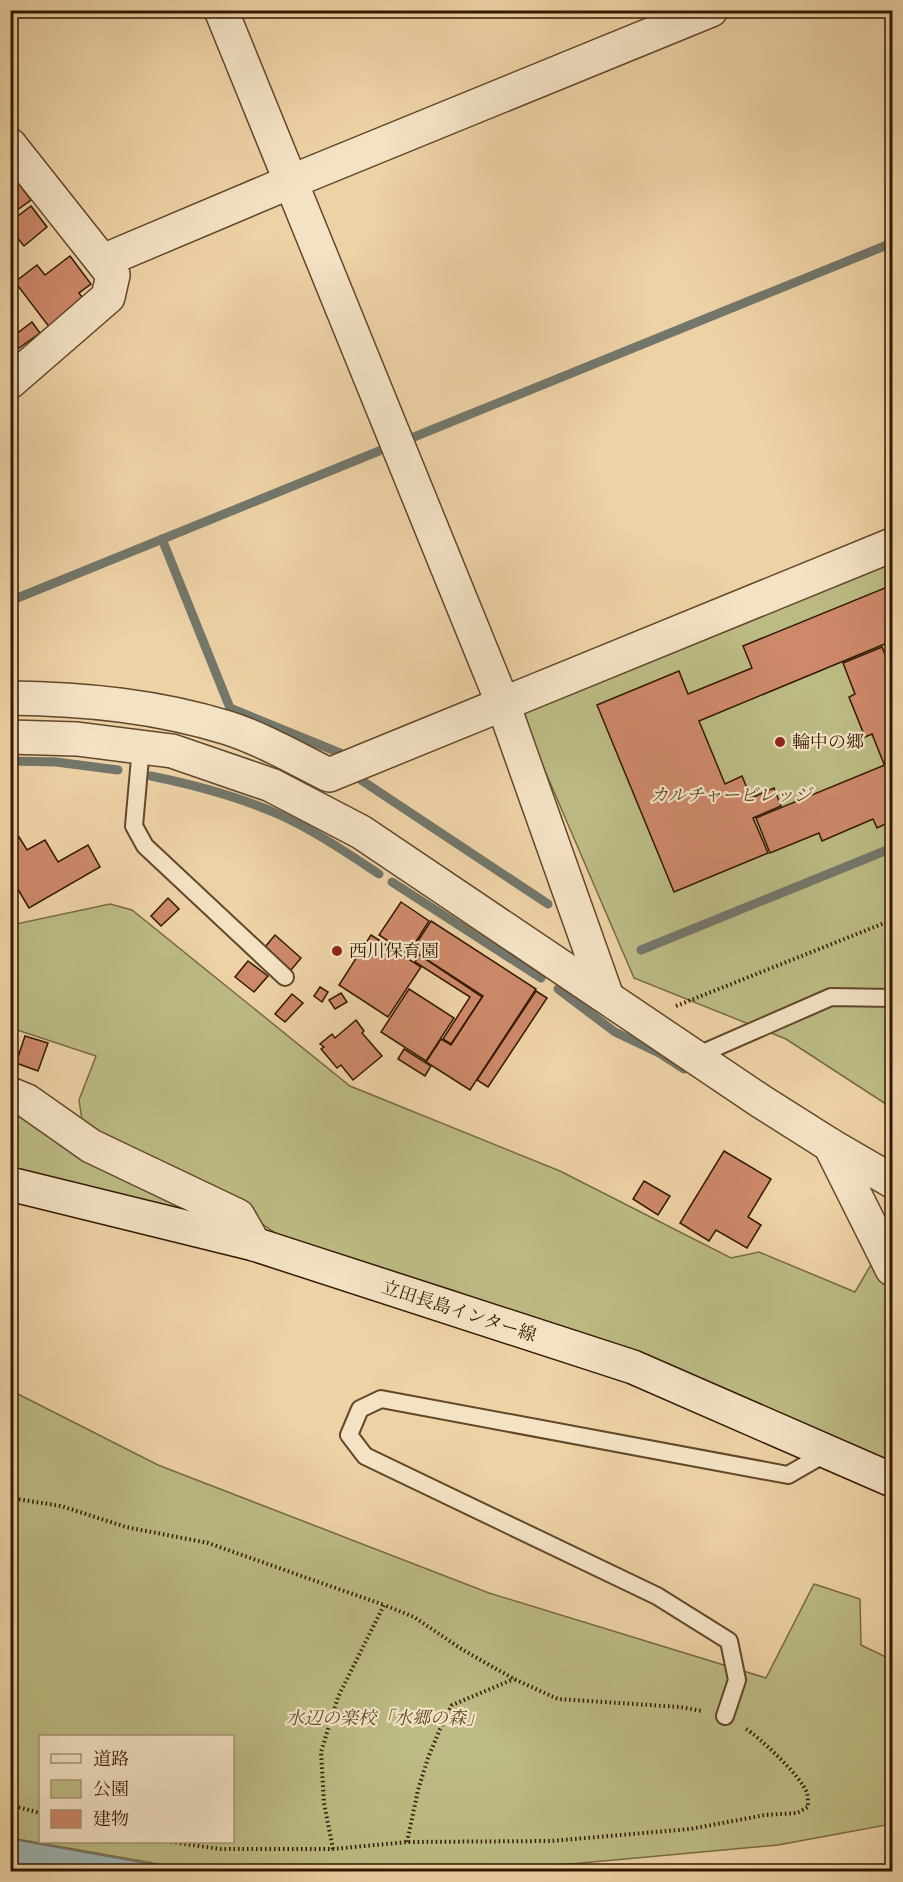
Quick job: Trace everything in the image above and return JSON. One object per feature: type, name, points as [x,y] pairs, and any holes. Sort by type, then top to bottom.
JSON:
[{"type":"street","points":[[221,10],[503,704],[607,997]]},
{"type":"street","points":[[103,261],[711,10]]},
{"type":"street","points":[[10,145],[113,275],[108,297],[10,382]]},
{"type":"street","points":[[10,698],[70,699],[149,708],[230,729],[329,775],[892,545]]},
{"type":"street","points":[[10,737],[77,739],[172,752],[272,785],[351,827],[762,1102],[892,1181]]},
{"type":"street","points":[[10,1094],[27,1101],[91,1146],[238,1216],[254,1244]]},
{"type":"street","points":[[830,1145],[892,1269]]},
{"type":"street","name":"立田長島インター線","points":[[10,1184],[254,1244],[633,1367],[892,1480]]},
{"type":"lane","points":[[141,747],[134,826],[145,846],[285,977]]},
{"type":"lane","points":[[696,1056],[831,997],[892,998]]},
{"type":"lane","points":[[725,1716],[737,1680],[729,1641],[657,1596],[365,1456],[349,1435],[360,1409],[381,1399],[788,1474],[828,1452]]},
{"type":"path","points":[[640,1020],[892,920]]},
{"type":"path","points":[[10,1498],[61,1506],[126,1527],[208,1543],[384,1605],[414,1617],[463,1650],[514,1679],[558,1699],[680,1707],[725,1716],[759,1737],[800,1782],[807,1793],[808,1808],[797,1813],[765,1815],[678,1830],[551,1841],[407,1842],[333,1849],[221,1849],[178,1843]]},
{"type":"path","points":[[333,1849],[324,1803],[321,1752],[338,1697],[384,1605]]},
{"type":"path","points":[[407,1842],[418,1790],[428,1758],[452,1705],[514,1679]]},
{"type":"path","points":[[10,1805],[39,1813]]},
{"type":"green space","name":"カルチャービレッジ","points":[[892,555],[892,1108],[786,1039],[634,978],[518,708]]},
{"type":"green space","points":[[110,904],[132,910],[350,1086],[560,1171],[731,1258],[759,1252],[855,1292],[872,1263],[892,1293],[892,1463],[455,1291],[280,1236],[229,1202],[113,1150],[82,1120],[79,1100],[96,1056],[11,1028],[11,925]]},
{"type":"green space","points":[[10,1103],[227,1222],[11,1170]]},
{"type":"green space","name":"水辺の楽校「水郷の森」","points":[[10,1390],[158,1465],[489,1593],[766,1678],[814,1584],[860,1599],[861,1645],[892,1660],[892,1824],[778,1845],[484,1872],[198,1871],[39,1843],[234,1843],[234,1735],[39,1735],[39,1843],[11,1838]]},
{"type":"water","points":[[11,1839],[189,1871],[11,1871]]},
{"type":"building","points":[[13,176],[31,200],[10,215],[10,178]]},
{"type":"building","points":[[31,206],[47,227],[24,246],[10,229],[10,222]]},
{"type":"building","points":[[70,256],[91,284],[79,293],[88,305],[53,332],[15,282],[37,265],[45,275]]},
{"type":"building","points":[[32,322],[40,333],[19,348],[11,338]]},
{"type":"building","points":[[892,585],[892,641],[699,721],[725,784],[742,776],[751,798],[774,788],[781,806],[753,818],[768,853],[674,892],[597,705],[679,671],[688,694],[752,668],[743,646]]},
{"type":"building","points":[[882,647],[892,671],[892,760],[884,764],[872,734],[865,737],[849,697],[855,694],[843,663]]},
{"type":"building","points":[[892,762],[892,821],[877,828],[873,819],[822,841],[819,833],[770,853],[756,818]]},
{"type":"building","points":[[19,837],[27,850],[45,840],[58,862],[88,845],[100,867],[29,908],[10,876],[10,842]]},
{"type":"building","points":[[168,898],[179,909],[161,926],[151,916]]},
{"type":"building","points":[[401,902],[429,921],[408,954],[379,935]]},
{"type":"building","points":[[431,921],[536,989],[470,1090],[426,1062],[441,1039],[451,1045],[483,996],[412,950]]},
{"type":"building","points":[[275,935],[301,958],[291,970],[265,947]]},
{"type":"building","points":[[371,935],[421,967],[388,1017],[339,985]]},
{"type":"building","points":[[419,955],[482,997],[451,1044],[443,1039],[470,997],[415,962]]},
{"type":"building","points":[[248,961],[268,976],[254,992],[235,977]]},
{"type":"building","points":[[320,987],[328,992],[322,1002],[314,996]]},
{"type":"building","points":[[409,989],[454,1018],[426,1061],[381,1032]]},
{"type":"building","points":[[536,991],[547,998],[488,1087],[477,1080]]},
{"type":"building","points":[[341,993],[347,1002],[335,1009],[329,1000]]},
{"type":"building","points":[[292,994],[303,1003],[285,1022],[275,1014]]},
{"type":"building","points":[[356,1020],[364,1031],[362,1033],[382,1056],[353,1080],[341,1065],[337,1068],[321,1049],[324,1047],[320,1044],[332,1034],[335,1038]]},
{"type":"building","points":[[25,1036],[48,1043],[38,1071],[16,1063]]},
{"type":"building","points":[[404,1049],[431,1066],[425,1076],[398,1059]]},
{"type":"building","points":[[724,1151],[771,1179],[748,1217],[761,1225],[747,1248],[716,1230],[709,1241],[680,1223]]},
{"type":"building","points":[[644,1181],[670,1196],[658,1215],[633,1199]]},
{"type":"waterway","points":[[409,439],[892,243]]},
{"type":"waterway","points":[[10,601],[379,451]]},
{"type":"waterway","points":[[162,539],[230,708],[340,753]]},
{"type":"waterway","points":[[10,761],[56,762],[118,770]]},
{"type":"waterway","points":[[151,776],[216,792],[280,815],[318,835],[379,874]]},
{"type":"waterway","points":[[361,780],[548,904]]},
{"type":"waterway","points":[[641,950],[892,848]]},
{"type":"waterway","points":[[392,882],[541,978]]},
{"type":"waterway","points":[[558,989],[615,1032],[659,1053],[684,1069]]},
{"type":"place","name":"輪中の郷","points":[[780,742]]},
{"type":"place","name":"西川保育園","points":[[337,951]]}]
